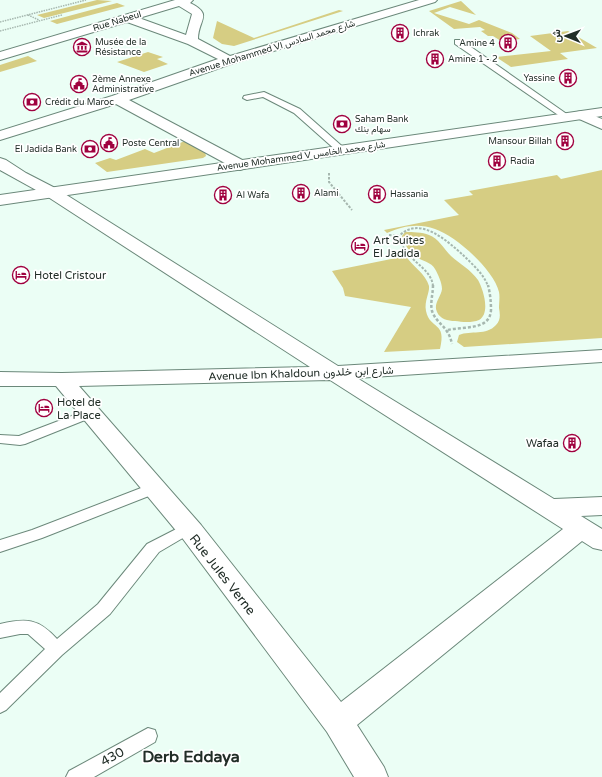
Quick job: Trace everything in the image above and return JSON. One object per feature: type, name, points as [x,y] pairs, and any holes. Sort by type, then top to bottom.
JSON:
[{"type":"street","name":"Avenue Mohammed VI شارع محمد السادس","points":[[0,136],[117,99],[229,60],[431,0]]},
{"type":"street","points":[[183,1],[198,14],[192,35],[192,41]]},
{"type":"street","name":"Rue Nabeul","points":[[0,56],[183,1]]},
{"type":"street","points":[[127,18],[192,41],[229,60]]},
{"type":"street","points":[[117,99],[240,165]]},
{"type":"street","name":"Avenue Mohammed V شارع محمد الخامس","points":[[0,200],[602,112]]},
{"type":"street","points":[[582,115],[602,125]]},
{"type":"street","points":[[0,163],[20,176],[51,192],[591,535],[338,722]]},
{"type":"street","name":"Avenue Ibn Khaldoun شارع ابن خلدون","points":[[0,379],[62,380],[334,373],[602,356]]},
{"type":"street","name":"Rue Jules Verne","points":[[62,380],[188,528],[338,722],[372,777]]},
{"type":"street","points":[[548,508],[602,506]]},
{"type":"lane","points":[[458,42],[567,117]]},
{"type":"lane","points":[[247,98],[264,94],[291,106],[298,110],[341,150]]},
{"type":"lane","points":[[0,440],[20,442],[90,413]]},
{"type":"lane","points":[[0,546],[36,534],[154,488]]},
{"type":"lane","points":[[0,705],[56,650],[104,609],[154,548],[188,528]]},
{"type":"lane","points":[[0,631],[24,625],[36,629],[56,650]]},
{"type":"lane","name":"430","points":[[76,777],[148,736]]},
{"type":"path","points":[[0,22],[86,0]]},
{"type":"path","points":[[28,15],[47,24]]},
{"type":"path","points":[[313,154],[328,169],[330,176],[329,182],[352,210]]},
{"type":"path","points":[[448,330],[477,326],[488,322],[491,317],[491,306],[490,293],[485,278],[440,235],[412,228],[401,232],[399,236],[400,242],[412,260],[428,274],[432,280],[433,290],[430,302],[432,313],[448,330],[459,365]]},
{"type":"path","points":[[388,235],[399,236]]},
{"type":"shaded area","points":[[97,0],[112,1],[44,18],[37,15]]},
{"type":"shaded area","points":[[461,1],[476,15],[450,7],[434,13],[469,24],[479,20],[512,33],[520,39],[501,41],[493,36],[488,36],[481,31],[485,30],[480,27],[454,29],[429,11]]},
{"type":"shaded area","points":[[117,3],[125,6],[57,24],[50,21]]},
{"type":"shaded area","points":[[339,10],[343,11],[234,46],[222,44],[213,38],[217,21],[254,38]]},
{"type":"shaded area","points":[[568,31],[597,48],[560,53],[568,59],[511,67],[496,57],[551,51],[530,36]]},
{"type":"shaded area","points":[[148,52],[163,57],[157,59],[168,64],[144,72],[117,62]]},
{"type":"shaded area","points":[[28,56],[37,61],[0,72],[0,65]]},
{"type":"shaded area","points":[[185,141],[205,152],[206,156],[203,158],[107,172],[95,163],[110,158],[116,160],[145,149],[154,153]]},
{"type":"shaded area","points":[[602,170],[602,338],[464,347],[457,342],[459,335],[483,332],[492,328],[499,321],[499,292],[496,283],[490,274],[463,246],[444,233],[435,229],[423,226],[411,226],[387,233],[384,230],[459,215],[444,200],[473,195],[469,191],[557,175],[561,179]]},
{"type":"shaded area","points":[[405,232],[420,233],[432,236],[451,256],[475,276],[484,295],[485,312],[483,317],[473,322],[450,321],[442,318],[438,314],[436,306],[442,289],[440,279],[434,267],[417,258],[409,250],[402,236]]},
{"type":"shaded area","points":[[406,256],[422,274],[429,286],[426,311],[428,317],[440,330],[442,340],[440,349],[384,352],[411,307],[345,296],[343,288],[332,271]]},
{"type":"place","name":"Ichrak","points":[[400,33]]},
{"type":"place","name":"Amine 4","points":[[508,43]]},
{"type":"place","name":"Musée de la Résistance","points":[[82,47]]},
{"type":"place","name":"Amine 1 - 2","points":[[435,59]]},
{"type":"place","name":"Yassine","points":[[568,78]]},
{"type":"place","name":"2ème Annexe Administrative","points":[[79,84]]},
{"type":"place","name":"Crédit du Maroc","points":[[32,102]]},
{"type":"place","name":"Saham Bank سهام بنك","points":[[342,124]]},
{"type":"place","name":"Mansour Billah","points":[[565,141]]},
{"type":"place","name":"Poste Central","points":[[109,143]]},
{"type":"place","name":"El Jadida Bank","points":[[90,149]]},
{"type":"place","name":"Radia","points":[[497,161]]},
{"type":"place","name":"Alami","points":[[301,193]]},
{"type":"place","name":"Hassania","points":[[377,194]]},
{"type":"place","name":"Al Wafa","points":[[223,195]]},
{"type":"place","name":"Art Suites El Jadida","points":[[360,246]]},
{"type":"place","name":"Hotel Cristour","points":[[21,275]]},
{"type":"place","name":"Hotel de La Place","points":[[44,408]]},
{"type":"place","name":"Wafaa","points":[[572,443]]},
{"type":"district","name":"Derb Eddaya","points":[[191,756]]}]
